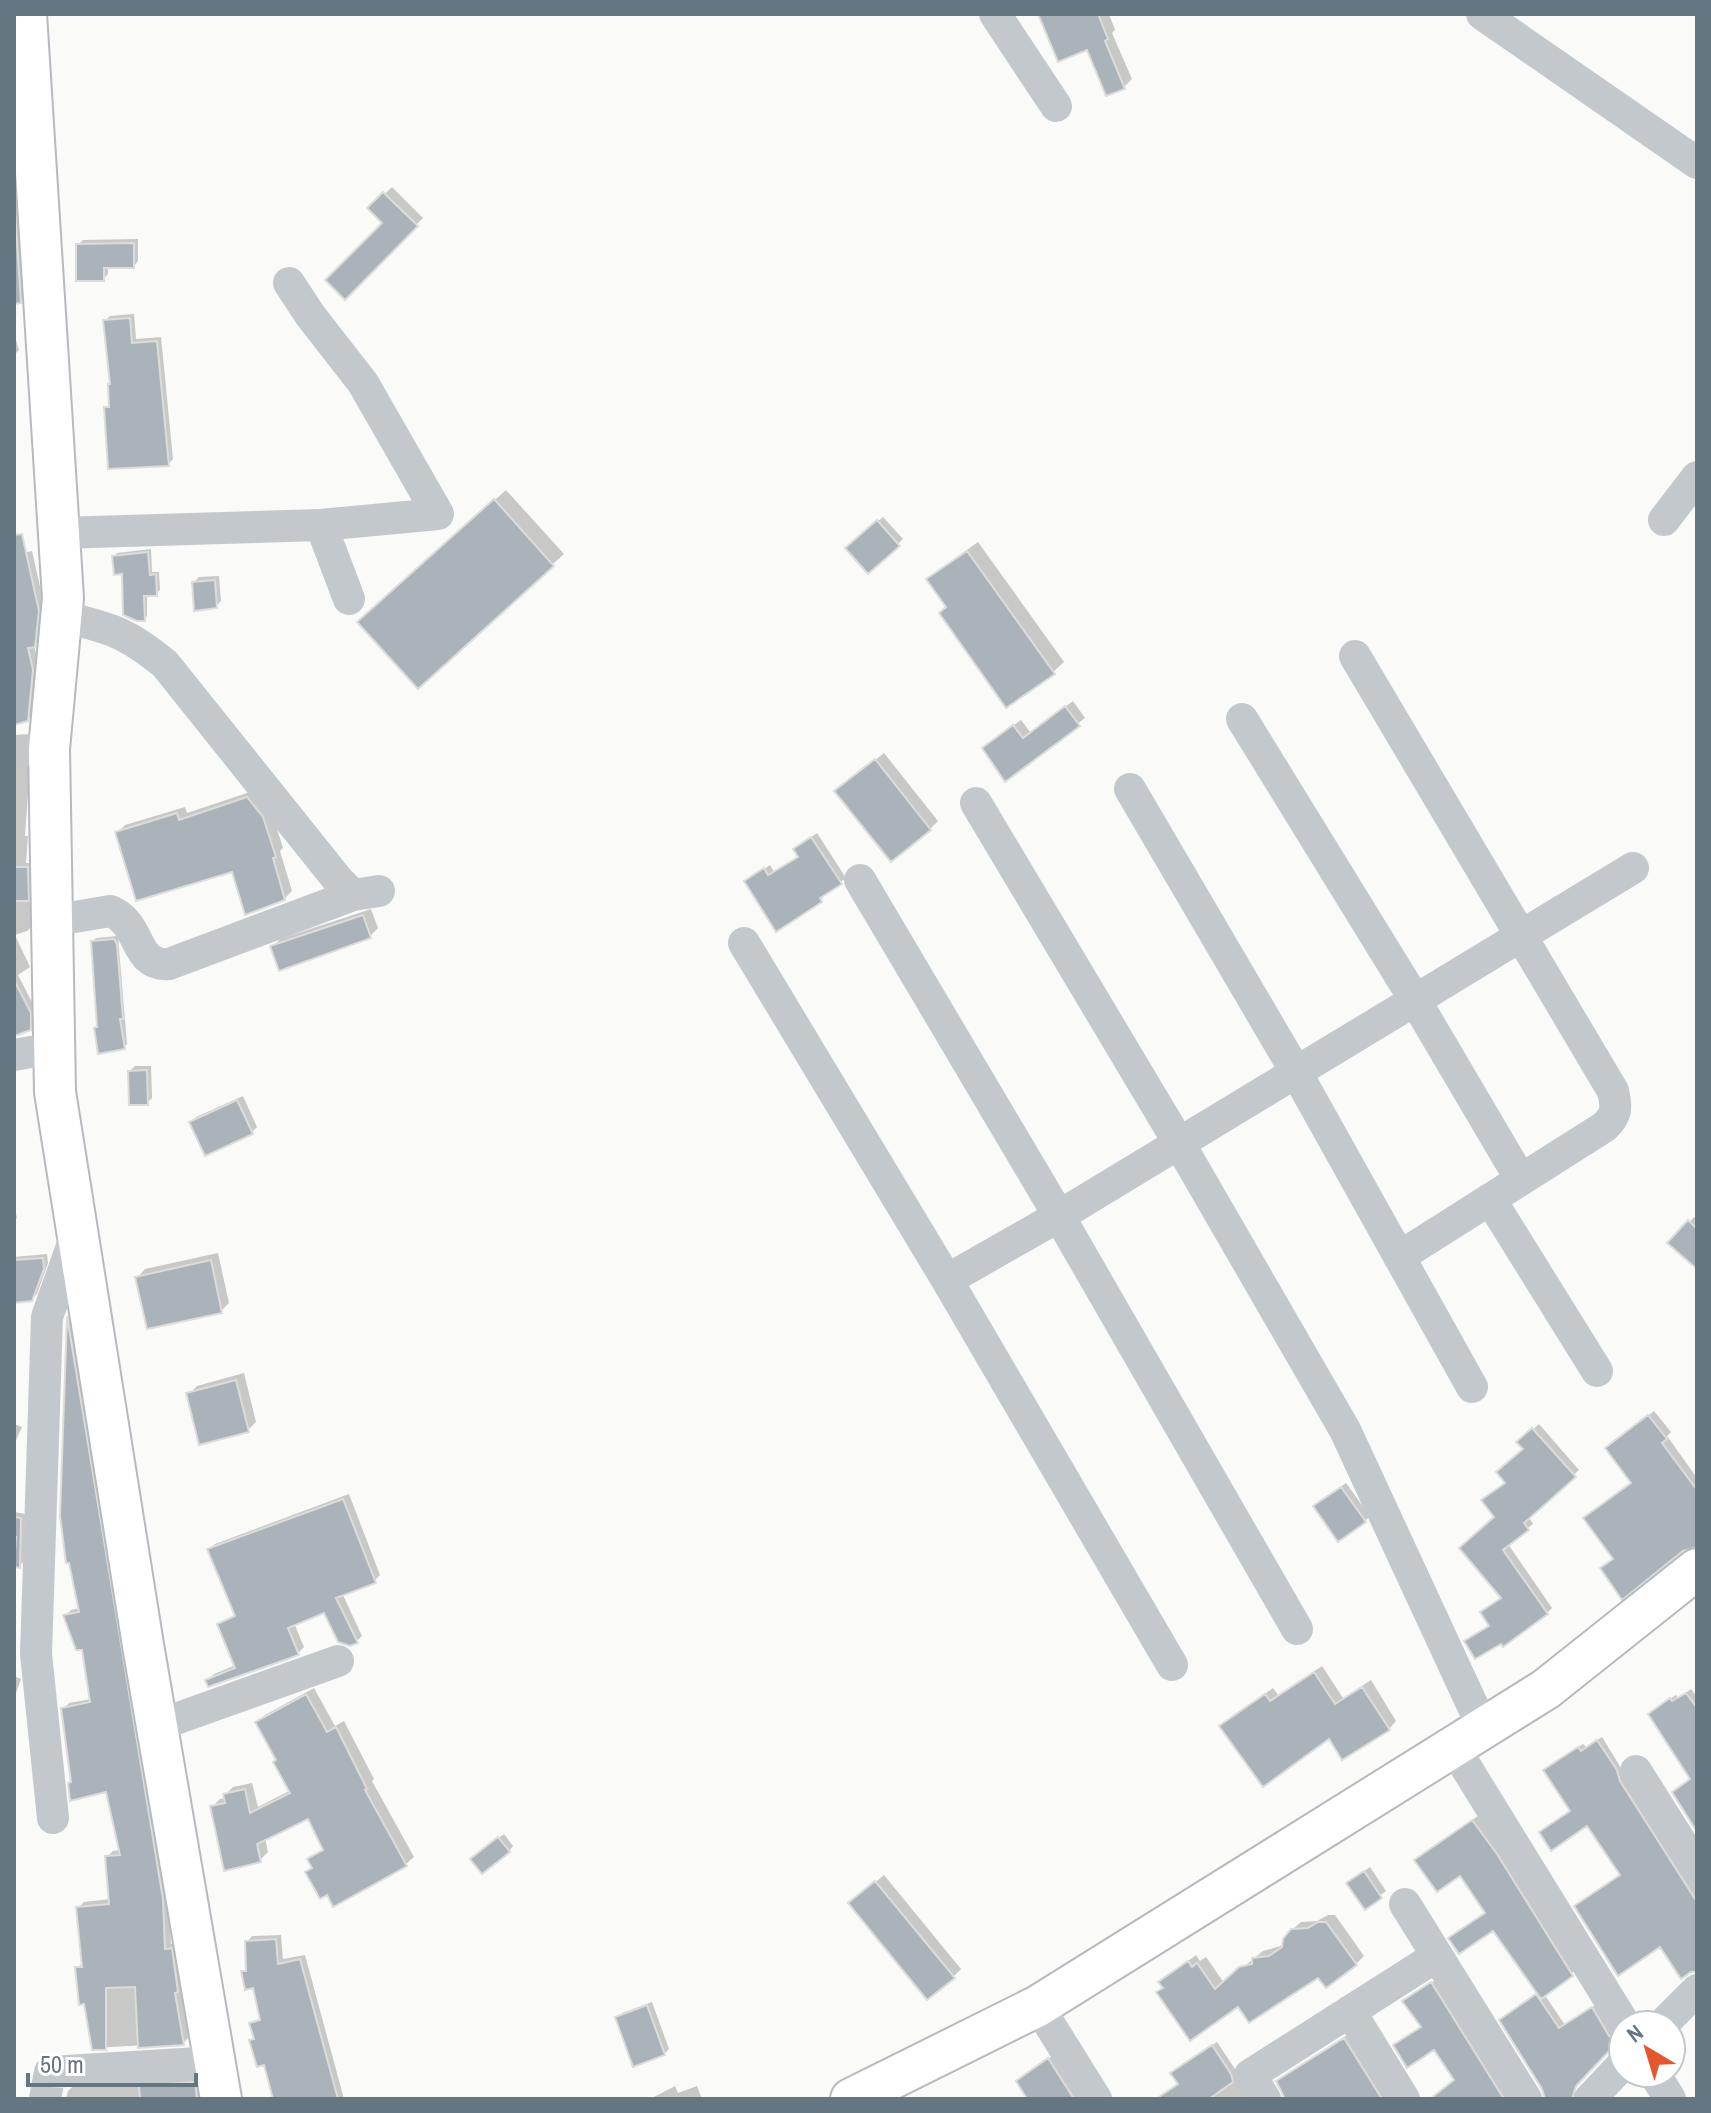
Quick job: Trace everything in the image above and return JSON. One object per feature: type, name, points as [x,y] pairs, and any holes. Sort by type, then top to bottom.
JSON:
[{"type":"main road","points":[[26,14],[63,598],[32,750],[51,921],[55,1092],[156,1726],[218,2081]]},
{"type":"main road","points":[[851,2099],[1038,2006],[1546,1689],[1697,1569]]},
{"type":"street","points":[[995,14],[1056,106]]},
{"type":"street","points":[[1482,14],[1697,163]]},
{"type":"street","points":[[59,533],[321,525],[438,514],[363,383],[289,283]]},
{"type":"street","points":[[1664,520],[1697,477]]},
{"type":"street","points":[[321,525],[349,599]]},
{"type":"street","points":[[51,921],[110,911],[127,921],[149,960],[157,965],[169,964],[366,893],[301,836],[165,664],[137,641],[111,628],[61,616]]},
{"type":"street","points":[[1355,656],[1613,1091],[1617,1109],[1613,1119],[1604,1127],[1399,1257]]},
{"type":"street","points":[[1242,719],[1415,1000],[1521,1180]]},
{"type":"street","points":[[1130,789],[1296,1072],[1472,1387]]},
{"type":"street","points":[[976,803],[1179,1143],[1345,1430],[1468,1737],[1616,2009]]},
{"type":"street","points":[[947,1280],[1059,1216],[1633,868]]},
{"type":"street","points":[[860,880],[1059,1216],[1297,1629]]},
{"type":"street","points":[[744,943],[947,1280],[1172,1665]]},
{"type":"street","points":[[14,1055],[54,1048]]},
{"type":"street","points":[[1490,1199],[1597,1371]]},
{"type":"street","points":[[53,1818],[36,1654],[47,1317],[77,1232]]},
{"type":"street","points":[[156,1726],[338,1661]]},
{"type":"street","points":[[1636,1771],[1697,1868]]},
{"type":"street","points":[[1405,1904],[1526,2099]]},
{"type":"street","points":[[1265,2099],[1250,2075],[1437,1956]]},
{"type":"street","points":[[1678,2009],[1697,1990]]},
{"type":"street","points":[[1038,2006],[1096,2099]]},
{"type":"street","points":[[1350,2011],[1404,2099]]},
{"type":"street","points":[[45,2099],[50,2072],[218,2081]]},
{"type":"street","points":[[1590,2099],[1607,2081]]},
{"type":"street","points":[[1686,2099],[1697,2088]]},
{"type":"building","points":[[1038,14],[1098,14],[1108,39],[1105,41],[1125,89],[1106,96],[1087,50],[1058,62]]},
{"type":"building","points":[[383,192],[418,226],[345,300],[325,280],[382,223],[367,208]]},
{"type":"building","points":[[14,198],[21,303],[14,304]]},
{"type":"building","points":[[134,243],[134,268],[104,268],[104,281],[76,281],[76,244]]},
{"type":"building","points":[[130,318],[132,343],[157,341],[169,466],[108,469],[104,407],[109,407],[110,384],[103,320]]},
{"type":"building","points":[[494,499],[554,566],[418,689],[357,622]]},
{"type":"building","points":[[877,520],[900,546],[868,574],[845,548]]},
{"type":"building","points":[[22,534],[39,611],[35,647],[28,648],[33,670],[28,721],[14,725],[14,535]]},
{"type":"building","points":[[967,551],[1055,674],[1006,708],[939,613],[946,607],[926,579]]},
{"type":"building","points":[[148,552],[150,575],[156,574],[157,596],[144,596],[145,621],[137,621],[123,615],[122,574],[114,575],[112,556]]},
{"type":"building","points":[[215,580],[217,608],[194,611],[192,582]]},
{"type":"building","points":[[1065,706],[1080,726],[1005,782],[982,748],[1013,725],[1023,738]]},
{"type":"building","points":[[875,759],[931,830],[891,862],[834,791]]},
{"type":"building","points":[[247,797],[263,817],[285,900],[245,915],[232,872],[136,901],[115,832],[177,813],[179,820]]},
{"type":"building","points":[[811,837],[842,884],[820,898],[822,902],[776,932],[744,881],[764,868],[768,875],[798,857],[793,849]]},
{"type":"building","points":[[14,867],[28,867],[29,901],[14,901]]},
{"type":"building","points":[[363,915],[371,938],[279,971],[270,946]]},
{"type":"building","points":[[114,939],[117,944],[123,1019],[120,1019],[125,1049],[98,1054],[91,941]]},
{"type":"building","points":[[14,980],[31,1013],[31,1030],[14,1036]]},
{"type":"building","points":[[147,1070],[148,1105],[129,1105],[128,1071]]},
{"type":"building","points":[[237,1100],[253,1134],[205,1156],[189,1122]]},
{"type":"building","points":[[1688,1220],[1697,1229],[1697,1269],[1667,1243]]},
{"type":"building","points":[[43,1258],[44,1269],[32,1301],[14,1303],[14,1260]]},
{"type":"building","points":[[211,1260],[222,1313],[147,1329],[135,1277]]},
{"type":"building","points":[[67,1316],[163,1899],[165,1949],[172,1948],[178,1992],[175,1993],[184,2045],[138,2048],[135,1987],[106,1988],[106,2050],[92,2050],[84,2004],[79,2005],[75,1967],[82,1967],[76,1907],[109,1904],[105,1856],[120,1855],[106,1792],[70,1801],[68,1783],[71,1782],[61,1708],[90,1702],[82,1650],[76,1650],[63,1615],[79,1612],[69,1563],[66,1563],[60,1516]]},
{"type":"building","points":[[236,1380],[249,1432],[199,1445],[186,1393]]},
{"type":"building","points":[[1648,1415],[1667,1439],[1662,1443],[1697,1490],[1697,1547],[1683,1551],[1622,1600],[1600,1568],[1613,1559],[1583,1518],[1631,1483],[1605,1448]]},
{"type":"building","points":[[1532,1428],[1576,1477],[1524,1523],[1529,1530],[1503,1550],[1548,1614],[1503,1647],[1501,1644],[1475,1659],[1464,1641],[1489,1626],[1480,1612],[1501,1598],[1459,1548],[1494,1517],[1481,1500],[1505,1483],[1496,1472],[1523,1449],[1516,1442]]},
{"type":"building","points":[[1341,1487],[1366,1522],[1338,1542],[1313,1506]]},
{"type":"building","points":[[343,1499],[376,1583],[336,1598],[358,1643],[350,1646],[338,1642],[324,1613],[288,1628],[299,1655],[208,1687],[205,1680],[235,1668],[217,1624],[235,1616],[207,1549]]},
{"type":"building","points":[[14,1517],[21,1518],[20,1568],[14,1567]]},
{"type":"building","points":[[1314,1672],[1335,1704],[1362,1687],[1390,1730],[1342,1760],[1329,1739],[1263,1787],[1219,1726],[1265,1694],[1270,1701]]},
{"type":"building","points":[[1686,1693],[1697,1708],[1697,1832],[1672,1792],[1690,1779],[1648,1714],[1670,1698],[1672,1701]]},
{"type":"building","points":[[306,1694],[327,1732],[336,1727],[365,1790],[407,1866],[333,1907],[327,1895],[320,1899],[305,1872],[312,1868],[307,1859],[323,1850],[308,1819],[257,1844],[261,1862],[224,1871],[210,1806],[225,1803],[223,1794],[245,1789],[250,1813],[290,1793],[255,1722]]},
{"type":"building","points":[[1597,1740],[1697,1902],[1697,1972],[1691,1972],[1681,1979],[1660,1947],[1618,1976],[1574,1906],[1620,1875],[1587,1826],[1551,1851],[1539,1832],[1570,1811],[1543,1770],[1578,1747],[1581,1751]]},
{"type":"building","points":[[1472,1820],[1497,1854],[1573,1976],[1541,1999],[1493,1931],[1459,1954],[1448,1938],[1485,1913],[1460,1876],[1437,1892],[1414,1860]]},
{"type":"building","points":[[498,1837],[510,1852],[482,1874],[470,1859]]},
{"type":"building","points":[[1364,1871],[1382,1898],[1365,1910],[1346,1883]]},
{"type":"building","points":[[875,1881],[955,1978],[927,2000],[848,1903]]},
{"type":"building","points":[[1318,1922],[1326,1922],[1357,1965],[1326,1988],[1318,1978],[1249,2023],[1238,2007],[1190,2041],[1156,1992],[1163,1988],[1158,1982],[1188,1961],[1192,1967],[1197,1963],[1215,1989],[1239,1967],[1252,1964],[1252,1958],[1269,1956],[1282,1947],[1283,1939],[1291,1929],[1308,1928]]},
{"type":"building","points":[[276,1939],[278,1964],[300,1959],[338,2099],[273,2099],[264,2065],[257,2067],[249,2040],[254,2039],[249,2023],[260,2020],[253,1988],[245,1990],[241,1971],[246,1971],[245,1941]]},
{"type":"building","points":[[1431,1982],[1504,2099],[1430,2099],[1454,2080],[1434,2050],[1407,2068],[1393,2045],[1421,2027],[1402,2001]]},
{"type":"building","points":[[1536,1994],[1559,2028],[1592,2007],[1607,2033],[1607,2053],[1576,2086],[1572,2099],[1545,2099],[1542,2089],[1499,2020]]},
{"type":"building","points":[[647,2005],[665,2055],[633,2067],[615,2017]]},
{"type":"building","points":[[1344,2038],[1382,2099],[1285,2099],[1276,2081]]},
{"type":"building","points":[[1212,2045],[1233,2082],[1209,2099],[1156,2099],[1178,2084],[1170,2073]]},
{"type":"building","points":[[1048,2058],[1074,2099],[1027,2099],[1016,2081]]},
{"type":"building","points":[[195,2082],[197,2099],[140,2099],[139,2086]]}]
